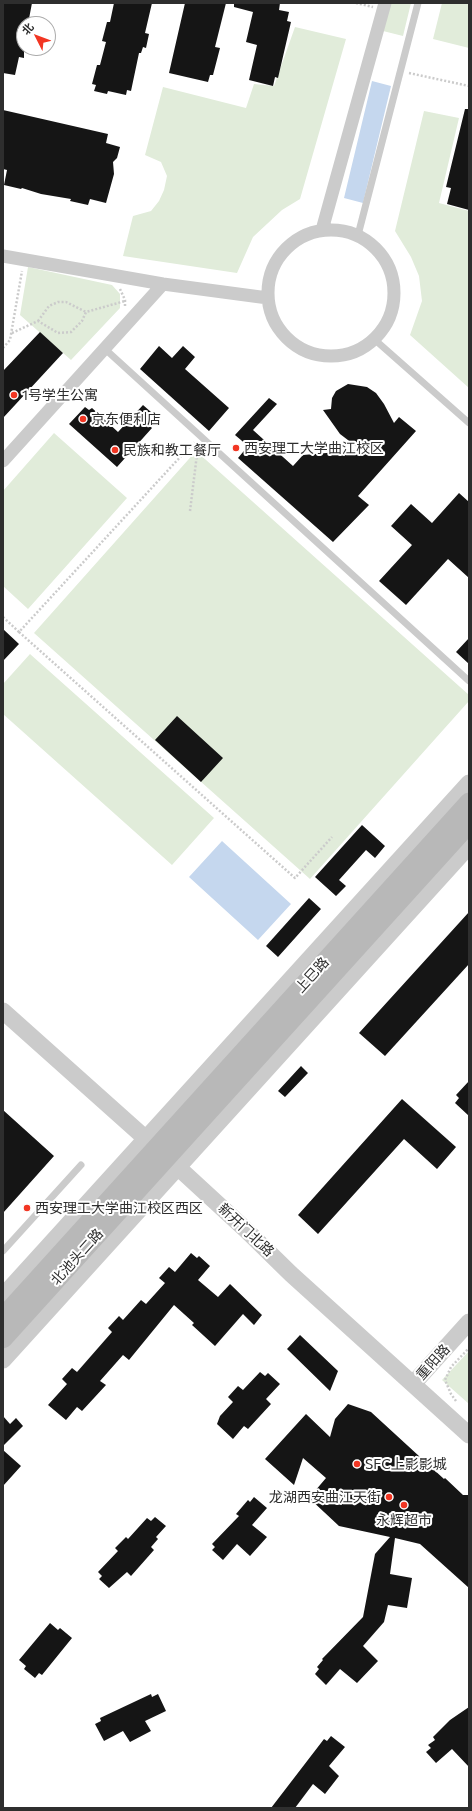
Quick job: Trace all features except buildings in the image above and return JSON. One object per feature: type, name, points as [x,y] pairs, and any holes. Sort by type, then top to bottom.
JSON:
[{"type":"main road","name":"上巳路","points":[[162,1153],[469,802]]},
{"type":"main road","name":"上巳路","points":[[162,1153],[469,824]]},
{"type":"main road","name":"北池头二路","points":[[3,1317],[162,1153]]},
{"type":"main road","name":"北池头二路","points":[[3,1339],[162,1153]]},
{"type":"street","points":[[322,230],[385,3]]},
{"type":"street","points":[[341,229],[358,235],[373,244],[385,258],[392,274],[395,292],[393,309],[386,325],[374,339],[357,351],[338,356],[318,355],[299,348],[283,335],[272,318],[268,298],[269,279],[276,261],[288,246],[304,235],[322,230],[341,229]]},
{"type":"street","points":[[3,256],[163,284],[268,298]]},
{"type":"street","points":[[3,461],[163,284]]},
{"type":"street","points":[[3,1360],[162,1153],[469,783]]},
{"type":"street","points":[[3,1296],[162,1153],[469,846]]},
{"type":"street","name":"新开门北路","points":[[3,1012],[162,1153],[469,1435]]},
{"type":"street","name":"重阳路","points":[[413,1384],[469,1322]]},
{"type":"lane","points":[[358,235],[418,3]]},
{"type":"lane","points":[[374,339],[469,423]]},
{"type":"lane","points":[[105,349],[469,681]]},
{"type":"lane","points":[[3,1251],[81,1165]]},
{"type":"path","points":[[400,71],[469,86]]},
{"type":"path","points":[[3,348],[10,340],[12,333],[24,264]]},
{"type":"path","points":[[38,321],[53,332],[71,332],[78,326],[86,312],[125,300]]},
{"type":"path","points":[[12,333],[38,321],[49,306],[58,302],[66,302],[86,312]]},
{"type":"path","points":[[190,511],[200,435]]},
{"type":"path","points":[[19,632],[200,435]]},
{"type":"path","points":[[3,617],[295,878],[332,837]]},
{"type":"path","points":[[456,1401],[445,1380],[451,1367],[469,1348]]},
{"type":"green space","points":[[390,3],[411,3],[403,36],[383,31]]},
{"type":"green space","points":[[442,3],[469,3],[469,48],[433,39]]},
{"type":"green space","points":[[295,27],[346,39],[300,199],[282,210],[253,237],[237,273],[123,256],[133,216],[151,211],[159,201],[164,190],[167,176],[161,162],[145,155],[163,87],[246,108],[254,84],[274,86]]},
{"type":"green space","points":[[424,111],[459,118],[439,203],[469,211],[469,388],[410,335],[422,301],[419,276],[411,257],[395,231]]},
{"type":"green space","points":[[28,267],[112,285],[120,294],[120,308],[71,360],[20,315]]},
{"type":"green space","points":[[54,433],[127,498],[28,609],[3,586],[3,491]]},
{"type":"green space","points":[[196,451],[469,695],[469,701],[310,879],[34,633]]},
{"type":"green space","points":[[30,654],[214,818],[172,865],[3,714],[3,684]]},
{"type":"green space","points":[[469,1351],[469,1404],[442,1380]]},
{"type":"water","points":[[372,81],[391,86],[363,203],[344,198]]},
{"type":"water","points":[[222,841],[291,904],[258,940],[189,877]]},
{"type":"place","name":"1号学生公寓","points":[[14,395]]},
{"type":"place","name":"京东便利店","points":[[83,419]]},
{"type":"place","name":"西安理工大学曲江校区","points":[[236,448]]},
{"type":"place","name":"民族和教工餐厅","points":[[115,450]]},
{"type":"place","name":"西安理工大学曲江校区西区","points":[[27,1208]]},
{"type":"place","name":"SFC上影影城","points":[[357,1464]]},
{"type":"place","name":"龙湖西安曲江天街","points":[[389,1497]]},
{"type":"place","name":"永辉超市","points":[[404,1505]]}]
